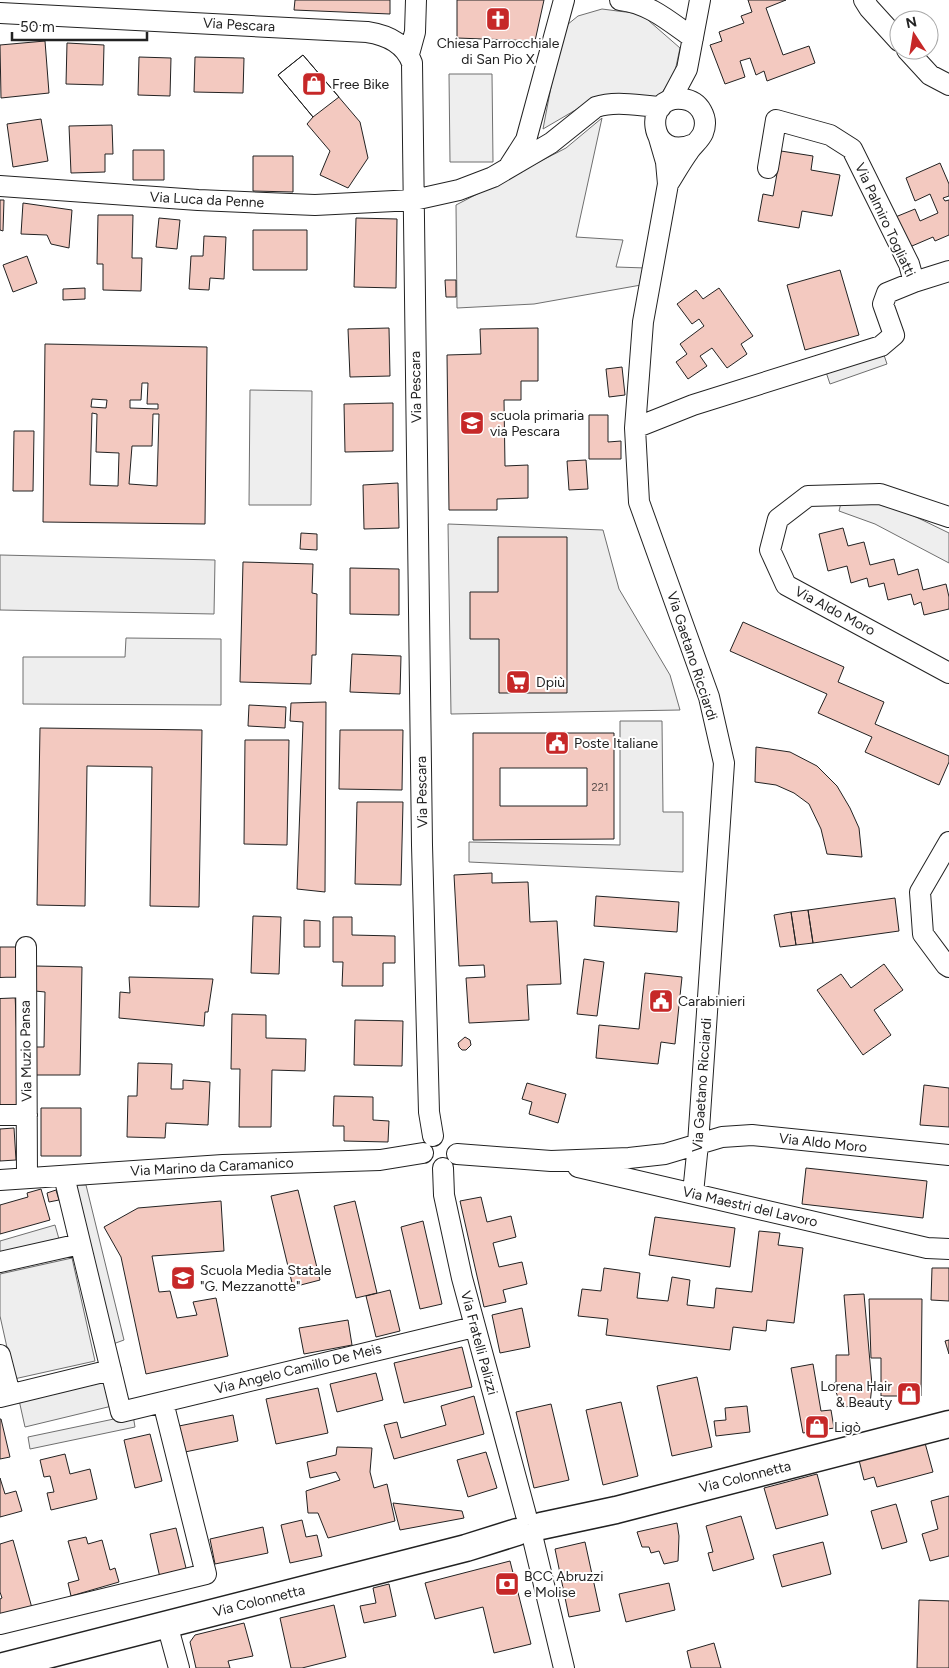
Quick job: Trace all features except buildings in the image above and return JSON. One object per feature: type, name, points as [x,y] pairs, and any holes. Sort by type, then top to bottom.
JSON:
[{"type":"main road","name":"Via Colonnetta","points":[[0,1667],[466,1548],[529,1528],[616,1510],[949,1424]]},
{"type":"street","points":[[409,54],[415,32],[416,0]]},
{"type":"street","points":[[507,169],[526,140],[563,4],[581,0]]},
{"type":"street","points":[[620,0],[634,2],[662,15],[693,38]]},
{"type":"street","points":[[658,136],[655,118],[688,69],[700,0]]},
{"type":"street","points":[[864,0],[889,30]]},
{"type":"street","name":"Via Pescara","points":[[0,13],[367,32],[382,34],[401,46],[409,54],[412,64],[422,845],[429,1112],[434,1136]]},
{"type":"street","points":[[916,60],[930,76],[949,85]]},
{"type":"street","points":[[625,105],[647,121],[664,143],[677,148],[686,148],[694,144],[704,132],[705,124],[688,69]]},
{"type":"street","points":[[666,103],[679,98],[687,99],[700,108]]},
{"type":"street","name":"Via Luca da Penne","points":[[0,186],[198,200],[315,205],[414,200],[459,190],[493,177],[551,142],[596,107],[606,104],[666,103]]},
{"type":"street","name":"Via Palmiro Togliatti","points":[[635,428],[693,405],[881,346],[894,335],[883,304],[887,293],[914,282],[909,264],[852,149],[830,135],[776,120],[768,168]]},
{"type":"street","name":"Via Gaetano Ricciardi","points":[[658,136],[666,162],[668,184],[643,322],[635,428],[639,502],[709,697],[724,763],[693,1193]]},
{"type":"street","name":"Via Gaetano Ricciardi","points":[[668,184],[694,144]]},
{"type":"street","points":[[914,282],[949,271]]},
{"type":"street","name":"Via Aldo Moro","points":[[949,517],[880,494],[808,496],[778,519],[770,550],[786,584],[949,673]]},
{"type":"street","points":[[949,842],[920,892],[923,934],[949,967]]},
{"type":"street","name":"Via Muzio Pansa","points":[[26,947],[27,1178]]},
{"type":"street","name":"Via Muzio Pansa","points":[[0,988],[26,987]]},
{"type":"street","name":"Via Muzio Pansa","points":[[0,1115],[27,1115]]},
{"type":"street","points":[[444,1135],[452,1140],[457,1149],[453,1163],[443,1168],[432,1167],[423,1153],[425,1143],[434,1136],[444,1135]]},
{"type":"street","name":"Via Aldo Moro","points":[[698,1144],[722,1137],[752,1135],[949,1155]]},
{"type":"street","name":"Via Maestri del Lavoro","points":[[457,1154],[551,1161],[629,1158],[665,1154],[698,1144]]},
{"type":"street","name":"Via Marino da Caramanico","points":[[0,1180],[223,1166],[380,1160],[423,1153]]},
{"type":"street","name":"Via Maestri del Lavoro","points":[[551,1161],[927,1248],[949,1249]]},
{"type":"street","name":"Via Fratelli Palizzi","points":[[443,1168],[444,1195],[474,1327],[529,1528],[564,1668]]},
{"type":"street","points":[[0,1355],[5,1395],[111,1370],[64,1176]]},
{"type":"street","points":[[0,1262],[80,1244]]},
{"type":"street","name":"Via Angelo Camillo De Meis","points":[[111,1370],[121,1412],[474,1327]]},
{"type":"street","points":[[0,1624],[206,1574],[162,1402]]},
{"type":"street","points":[[167,1624],[179,1668]]},
{"type":"shaded area","points":[[602,9],[641,14],[680,48],[674,76],[658,98],[596,98],[543,129],[562,29],[578,16]]},
{"type":"shaded area","points":[[449,74],[492,74],[493,162],[450,162]]},
{"type":"shaded area","points":[[602,118],[576,237],[623,240],[616,267],[646,268],[641,285],[534,304],[457,308],[456,205],[566,148]]},
{"type":"shaded area","points":[[883,352],[887,364],[830,384],[826,372]]},
{"type":"shaded area","points":[[250,390],[312,391],[311,505],[249,505]]},
{"type":"shaded area","points":[[875,501],[914,516],[949,533],[949,563],[875,524],[839,511],[841,503]]},
{"type":"shaded area","points":[[448,524],[603,530],[619,589],[670,675],[680,710],[451,714]]},
{"type":"shaded area","points":[[0,555],[215,560],[214,614],[0,610]]},
{"type":"shaded area","points":[[126,638],[221,639],[221,705],[23,704],[23,657],[125,657]]},
{"type":"shaded area","points":[[620,721],[662,721],[663,812],[683,812],[683,872],[469,862],[469,842],[620,845]]},
{"type":"shaded area","points":[[71,1185],[86,1185],[124,1340],[113,1344]]},
{"type":"shaded area","points":[[55,1225],[59,1239],[0,1256],[0,1241]]},
{"type":"shaded area","points":[[72,1258],[95,1361],[14,1379],[0,1316],[0,1274]]},
{"type":"shaded area","points":[[106,1379],[112,1406],[25,1427],[19,1400]]},
{"type":"shaded area","points":[[133,1415],[135,1427],[30,1449],[28,1437]]},
{"type":"place","name":"Chiesa Parrocchiale di San Pio X","points":[[498,19]]},
{"type":"place","name":"Free Bike","points":[[314,84]]},
{"type":"place","name":"scuola primaria via Pescara","points":[[472,423]]},
{"type":"place","name":"Dpiù","points":[[518,682]]},
{"type":"place","name":"Poste Italiane","points":[[557,743]]},
{"type":"place","name":"Carabinieri","points":[[661,1001]]},
{"type":"place","name":"Scuola Media Statale \"G. Mezzanotte\"","points":[[183,1278]]},
{"type":"place","name":"Lorena Hair & Beauty","points":[[909,1394]]},
{"type":"place","name":"Ligò","points":[[817,1427]]},
{"type":"place","name":"BCC Abruzzi e Molise","points":[[507,1584]]}]
